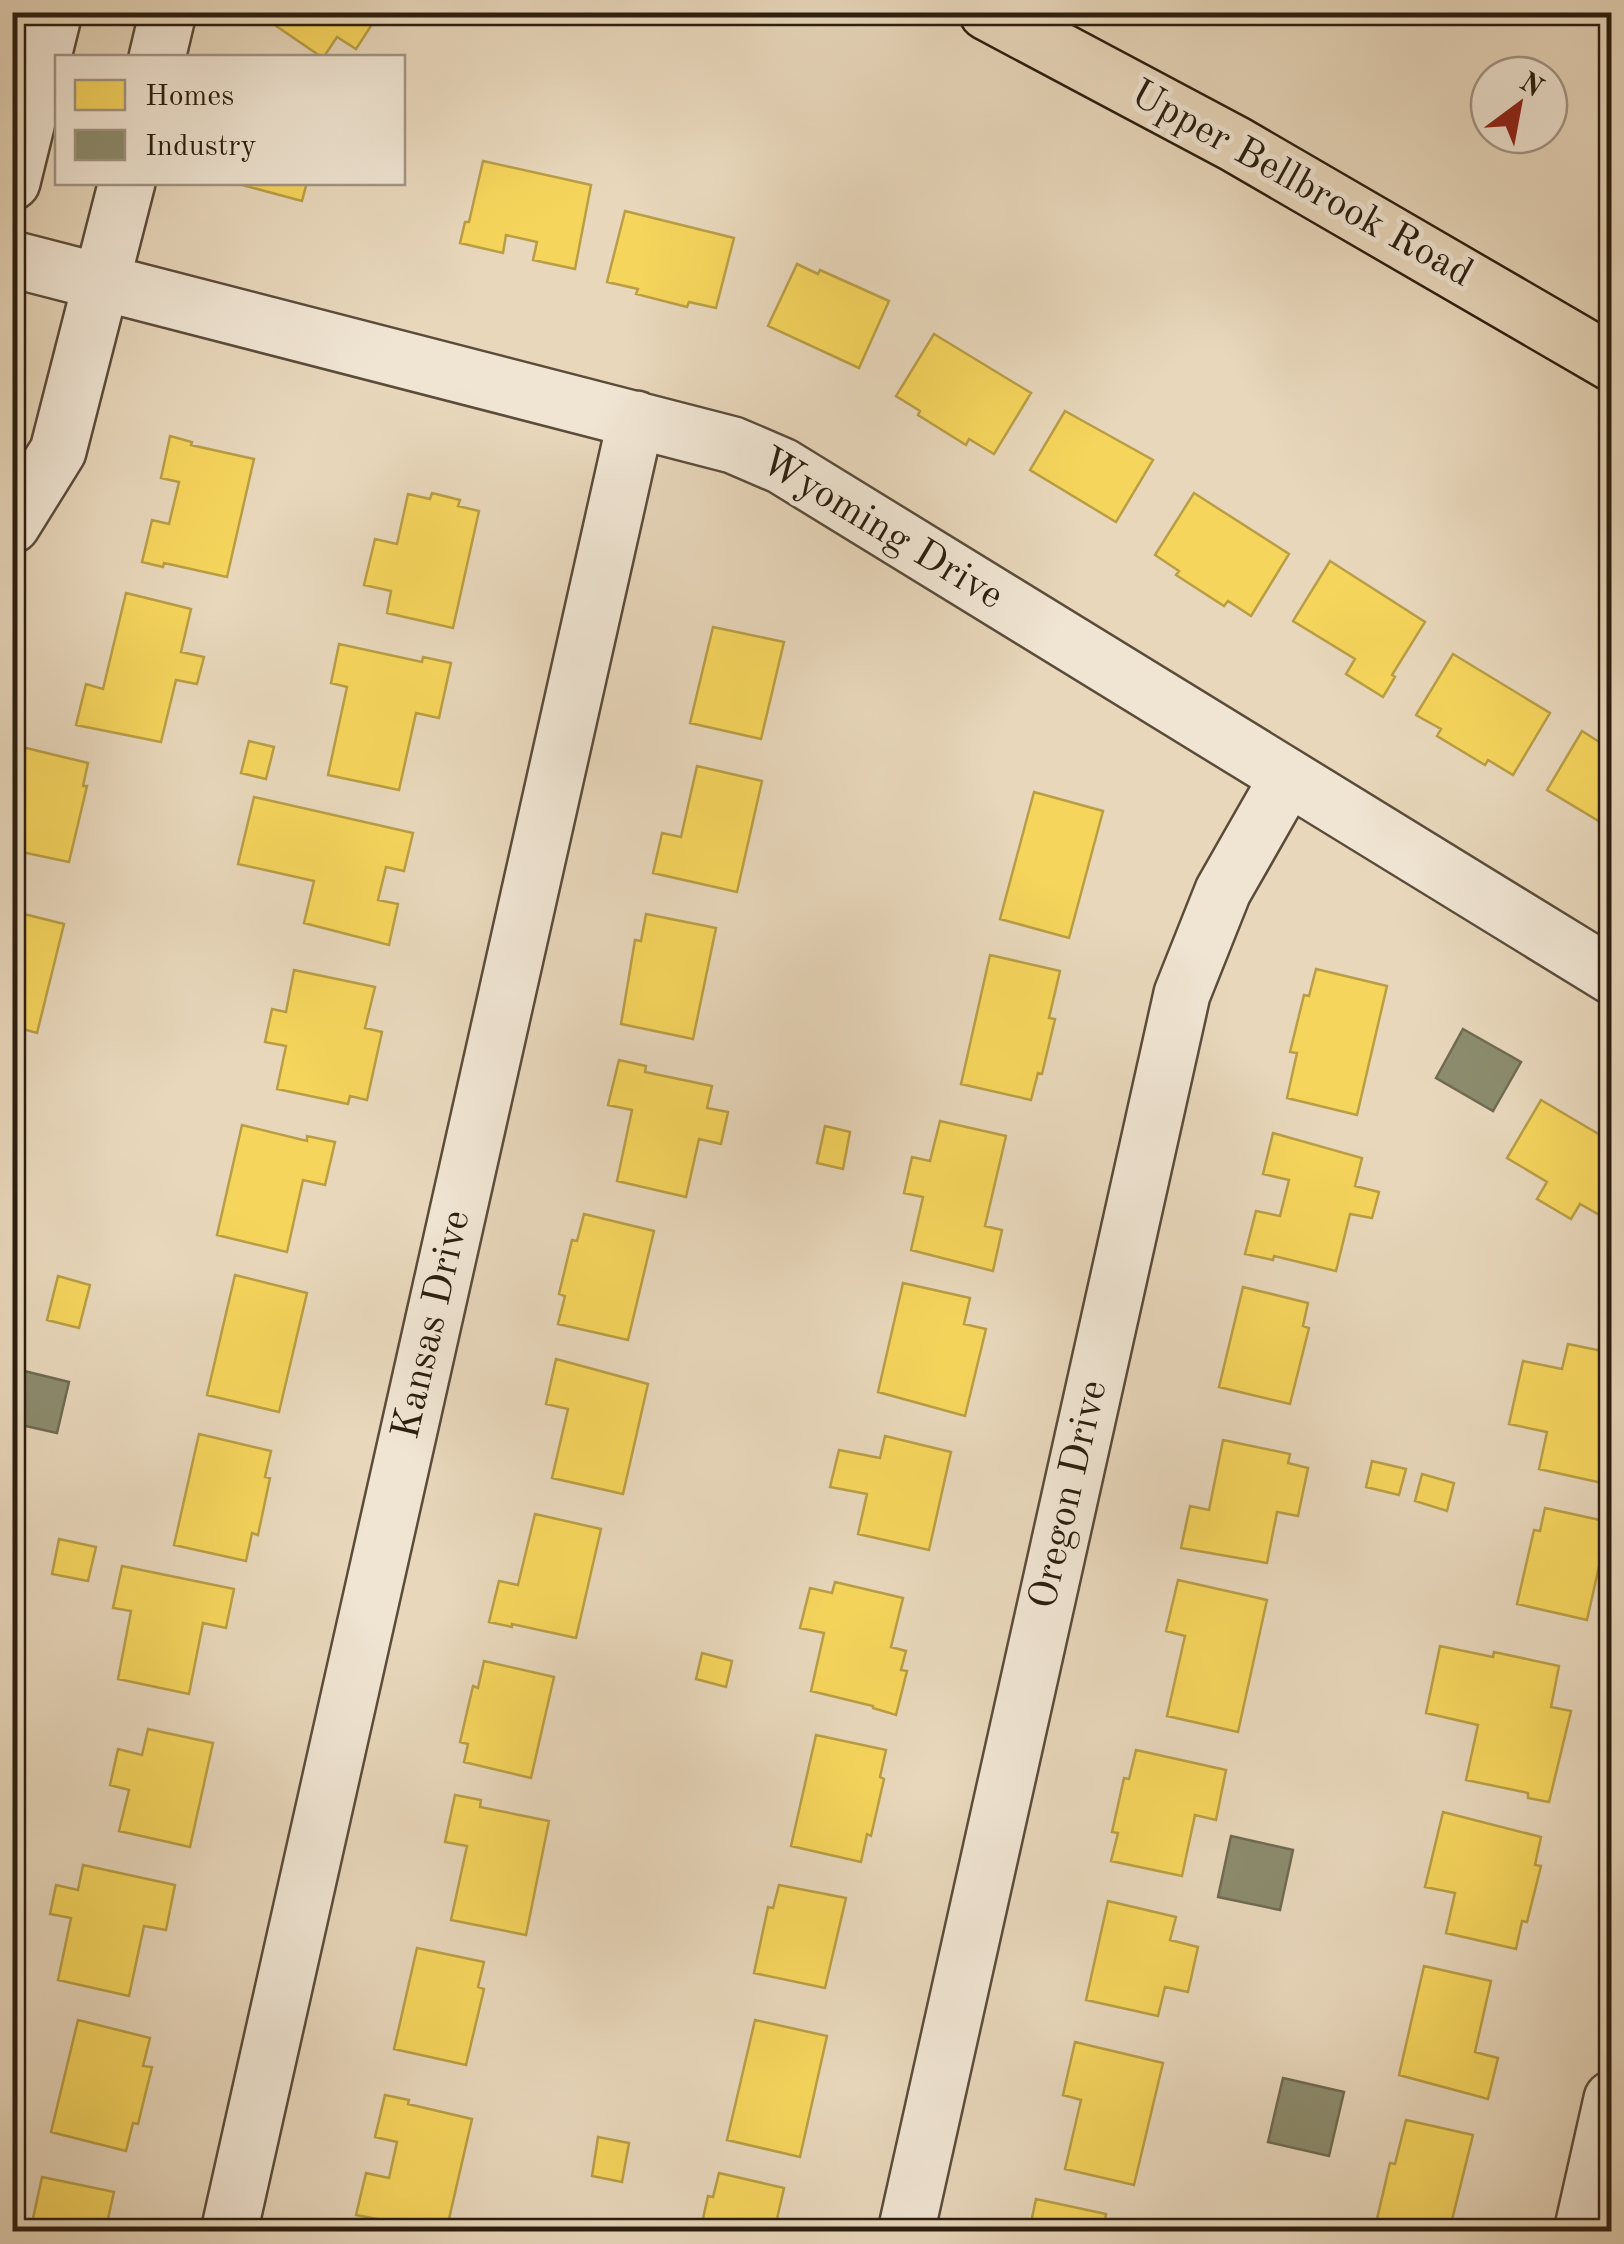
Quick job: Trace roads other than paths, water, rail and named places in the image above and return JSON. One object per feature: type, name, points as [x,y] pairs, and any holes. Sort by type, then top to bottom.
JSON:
[{"type":"main road","name":"Upper Bellbrook Road","points":[[987,12],[1235,144],[1612,363]]},
{"type":"street","points":[[12,182],[54,12]]},
{"type":"street","points":[[159,55],[168,12]]},
{"type":"street","points":[[12,525],[58,451],[126,185]]},
{"type":"street","name":"Wyoming Drive","points":[[12,259],[733,444],[782,466],[1612,976]]},
{"type":"street","name":"Kansas Drive","points":[[230,2232],[636,419]]},
{"type":"street","name":"Oregon Drive","points":[[906,2232],[1182,994],[1222,891],[1288,777]]},
{"type":"street","points":[[1582,2232],[1612,2099]]}]
